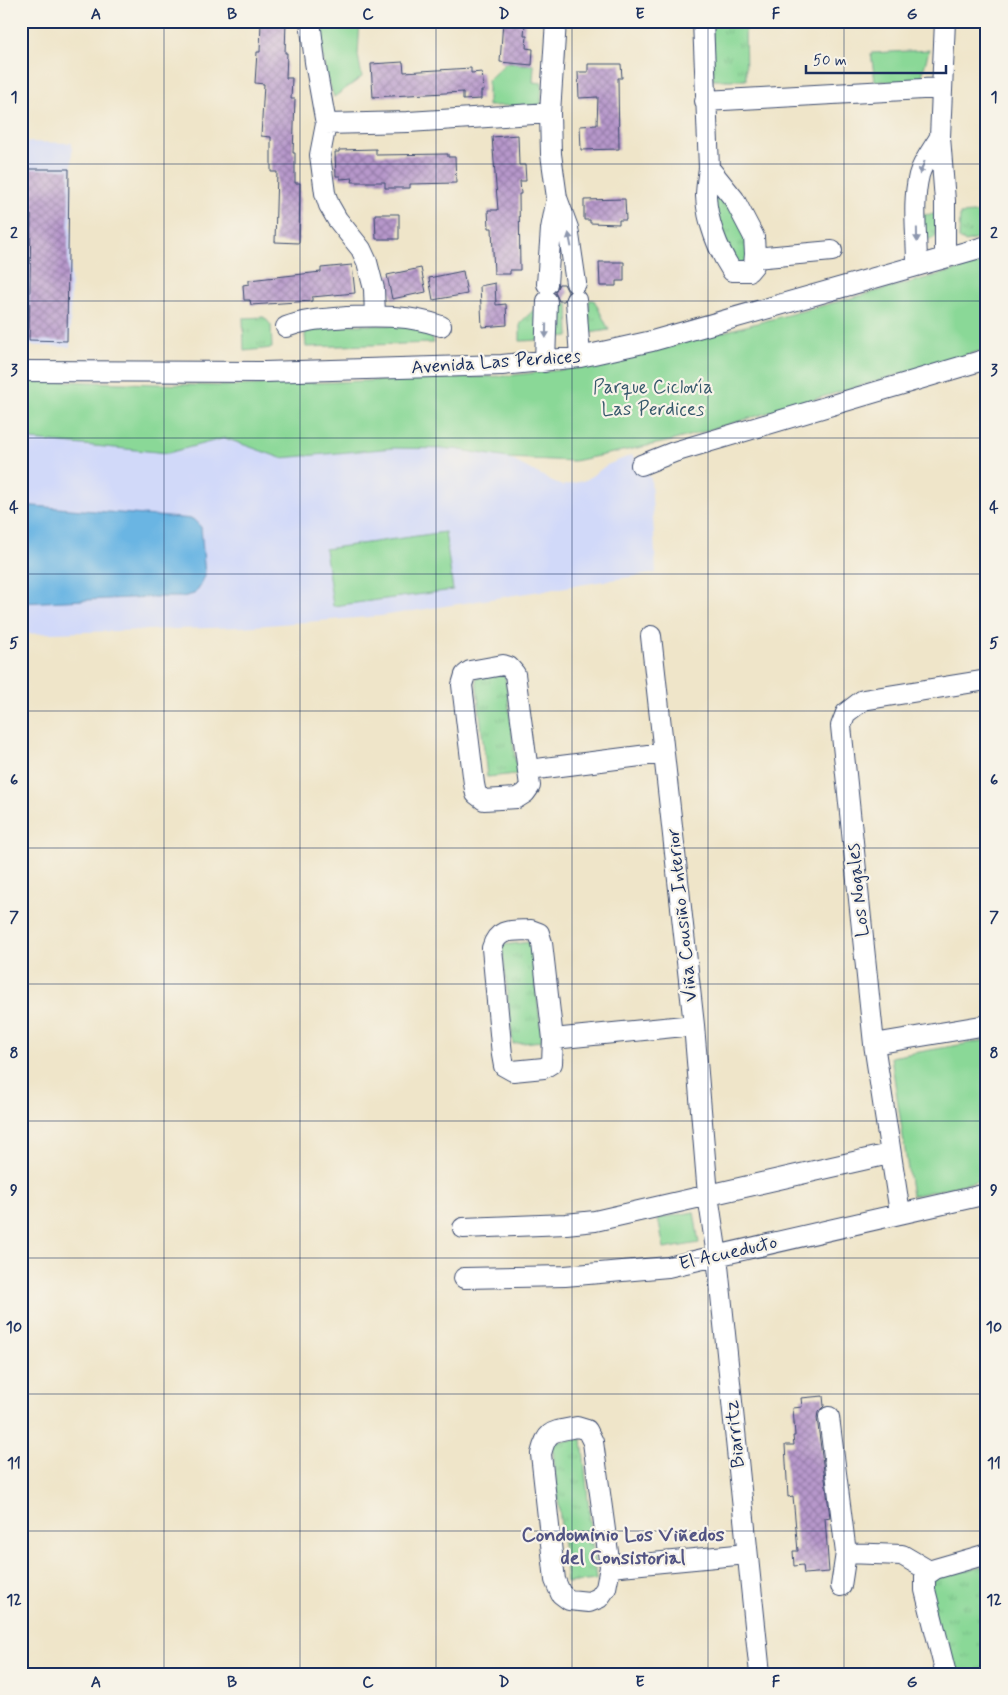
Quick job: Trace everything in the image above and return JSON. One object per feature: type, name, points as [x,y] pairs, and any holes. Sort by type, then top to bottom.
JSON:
[{"type":"street","points":[[310,21],[326,124],[320,156],[325,192],[329,205],[337,219],[360,249],[367,262],[374,289],[374,316]]},
{"type":"street","points":[[556,21],[550,113],[551,154],[557,198],[568,228],[576,292],[580,357]]},
{"type":"street","points":[[703,21],[709,168],[706,195],[710,222],[732,271],[749,270],[754,265],[754,237],[734,199],[709,168]]},
{"type":"street","points":[[945,21],[940,137],[945,201],[945,258]]},
{"type":"street","points":[[705,101],[941,88]]},
{"type":"street","points":[[326,124],[400,123],[550,113]]},
{"type":"street","points":[[917,265],[916,204],[919,175],[925,161],[940,137]]},
{"type":"street","points":[[545,362],[551,228],[557,198]]},
{"type":"street","name":"Avenida Las Perdices","points":[[21,371],[264,372],[545,362],[580,357],[652,342],[987,246]]},
{"type":"street","points":[[755,258],[832,251]]},
{"type":"street","points":[[286,327],[306,320],[374,316],[415,318],[442,326]]},
{"type":"street","points":[[641,466],[674,452],[987,359]]},
{"type":"street","name":"Viña Cousiño Interior","points":[[651,636],[694,1025],[708,1195]]},
{"type":"street","points":[[502,665],[509,667],[515,674],[529,770],[530,786],[525,793],[517,798],[484,800],[476,794],[462,685],[465,675],[470,671],[502,665]]},
{"type":"street","name":"Los Nogales","points":[[900,1214],[889,1154],[874,1044],[841,726],[846,713],[863,700],[987,680]]},
{"type":"street","points":[[529,770],[664,753]]},
{"type":"street","points":[[531,930],[539,933],[542,943],[553,1039],[552,1063],[544,1068],[512,1071],[504,1066],[492,948],[495,938],[502,932],[531,930]]},
{"type":"street","points":[[553,1039],[694,1025]]},
{"type":"street","points":[[874,1044],[987,1025]]},
{"type":"street","points":[[463,1228],[595,1221],[889,1154]]},
{"type":"street","name":"El Acueducto","points":[[464,1278],[565,1276],[668,1267],[987,1194]]},
{"type":"street","name":"Biarritz","points":[[708,1195],[717,1256],[760,1674]]},
{"type":"street","points":[[829,1417],[846,1553],[841,1586]]},
{"type":"street","points":[[577,1427],[587,1430],[593,1442],[610,1567],[606,1588],[598,1598],[589,1602],[569,1600],[561,1594],[555,1580],[541,1454],[544,1439],[551,1433],[577,1427]]},
{"type":"street","points":[[846,1553],[902,1556],[932,1572]]},
{"type":"street","points":[[610,1567],[747,1554]]},
{"type":"street","points":[[946,1674],[925,1590],[925,1576],[987,1554]]},
{"type":"shaded area","points":[[21,142],[72,143],[70,347],[21,345]]},
{"type":"shaded area","points":[[225,438],[281,458],[393,448],[455,449],[508,458],[562,486],[586,480],[607,465],[632,455],[651,479],[656,573],[381,616],[241,627],[21,634],[21,439],[168,453]]},
{"type":"green space","points":[[317,21],[360,21],[358,55],[362,77],[334,97],[326,75]]},
{"type":"green space","points":[[712,21],[745,21],[746,80],[713,80]]},
{"type":"green space","points":[[929,50],[920,83],[875,81],[871,53]]},
{"type":"green space","points":[[506,63],[534,65],[533,82],[542,83],[541,105],[488,106],[488,80]]},
{"type":"green space","points":[[722,193],[741,219],[751,257],[745,264],[735,264],[728,252],[713,198]]},
{"type":"green space","points":[[987,212],[987,236],[966,242],[959,238],[960,214]]},
{"type":"green space","points":[[935,214],[936,237],[923,241],[917,215]]},
{"type":"green space","name":"Parque Ciclovía Las Perdices","points":[[987,262],[987,349],[671,441],[574,461],[508,458],[455,449],[393,448],[281,458],[225,438],[168,453],[21,439],[21,380],[225,386],[505,376],[560,370],[648,352]]},
{"type":"green space","points":[[589,300],[594,300],[609,330],[589,333]]},
{"type":"green space","points":[[568,303],[569,336],[555,337],[554,304]]},
{"type":"green space","points":[[539,305],[540,340],[520,341],[520,323]]},
{"type":"green space","points":[[264,317],[271,325],[272,348],[244,351],[243,318]]},
{"type":"green space","points":[[308,325],[422,325],[431,333],[434,343],[306,347],[305,335]]},
{"type":"green space","points":[[445,532],[453,590],[333,606],[325,549]]},
{"type":"green space","points":[[505,675],[517,774],[487,777],[476,678]]},
{"type":"green space","points":[[531,942],[542,1041],[513,1044],[502,945]]},
{"type":"green space","points":[[987,1040],[987,1179],[912,1196],[891,1057]]},
{"type":"green space","points":[[694,1212],[699,1243],[664,1249],[658,1218]]},
{"type":"green space","points":[[582,1439],[596,1580],[567,1583],[552,1442]]},
{"type":"green space","points":[[987,1566],[987,1674],[946,1674],[926,1579]]},
{"type":"water","points":[[21,505],[193,519],[201,527],[205,576],[194,594],[182,597],[21,603]]},
{"type":"building","points":[[261,21],[286,21],[286,78],[292,78],[291,99],[295,99],[293,153],[295,153],[295,183],[300,183],[299,243],[275,242],[277,172],[271,172],[271,137],[261,136],[264,84],[255,83],[257,52],[260,52]]},
{"type":"building","points":[[503,21],[525,23],[524,36],[527,36],[526,48],[533,49],[532,65],[500,62]]},
{"type":"building","points":[[403,62],[404,72],[471,68],[471,73],[482,72],[484,91],[481,91],[481,99],[463,100],[463,92],[373,97],[371,64]]},
{"type":"building","points":[[588,64],[621,64],[622,78],[618,78],[619,149],[581,150],[580,126],[597,125],[598,97],[579,98],[578,72],[588,72]]},
{"type":"building","points":[[518,135],[519,165],[525,165],[526,181],[520,181],[521,194],[519,194],[520,270],[510,270],[510,274],[494,274],[492,228],[489,228],[488,210],[498,210],[492,137]]},
{"type":"building","points":[[376,149],[376,155],[448,154],[448,157],[455,157],[456,183],[410,184],[410,188],[385,188],[385,182],[352,182],[353,178],[340,179],[340,176],[336,176],[335,152],[339,152],[339,150]]},
{"type":"building","points":[[21,169],[69,169],[67,341],[29,340],[31,215],[21,215]]},
{"type":"building","points":[[625,199],[626,220],[619,220],[619,224],[590,223],[590,220],[584,220],[584,200]]},
{"type":"building","points":[[375,214],[399,214],[399,239],[376,239]]},
{"type":"building","points":[[599,262],[624,262],[624,281],[616,281],[616,286],[600,286]]},
{"type":"building","points":[[352,265],[355,293],[312,297],[312,301],[251,305],[250,300],[244,300],[243,285],[249,284],[249,280],[321,272],[321,268]]},
{"type":"building","points":[[421,268],[426,292],[392,299],[387,275]]},
{"type":"building","points":[[463,271],[467,294],[433,300],[429,278]]},
{"type":"building","points":[[495,283],[496,305],[506,304],[507,325],[482,327],[480,286]]},
{"type":"building","points":[[559,284],[564,284],[568,292],[564,301],[559,301],[555,292]]},
{"type":"building","points":[[823,1396],[824,1406],[818,1412],[817,1418],[830,1517],[825,1518],[829,1572],[804,1574],[803,1565],[794,1566],[793,1551],[798,1551],[793,1496],[788,1497],[785,1445],[794,1445],[793,1408],[802,1407],[801,1398]]},
{"type":"district","name":"Condominio Los Viñedos del Consistorial","points":[[623,1546]]}]
